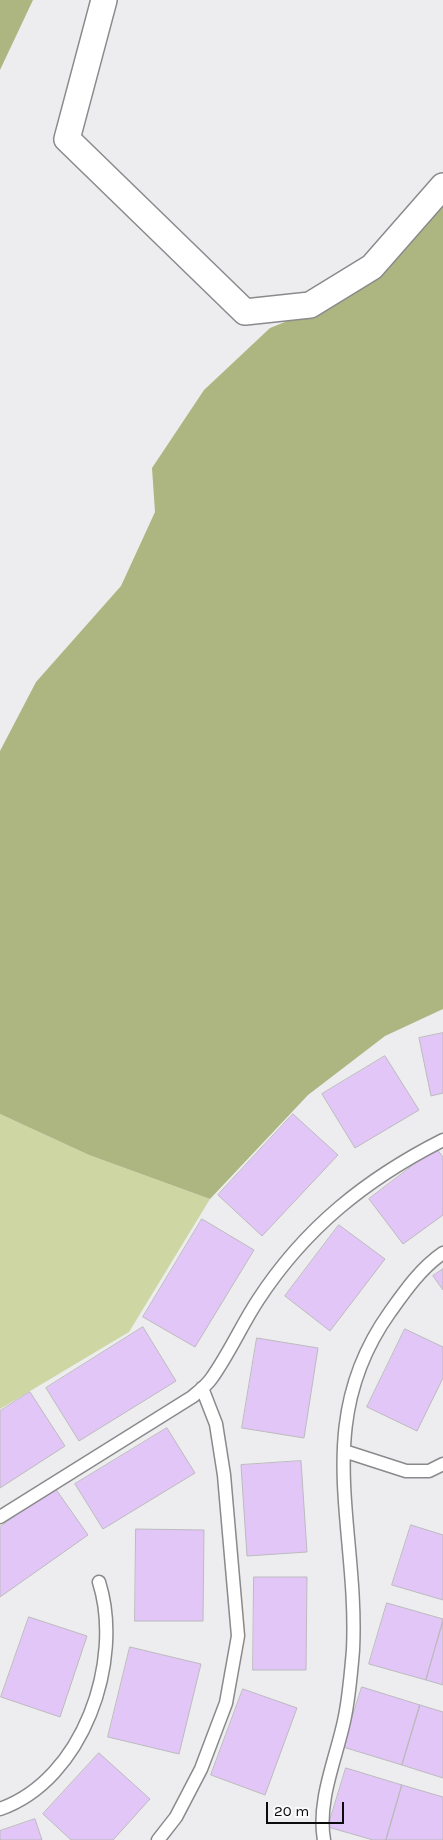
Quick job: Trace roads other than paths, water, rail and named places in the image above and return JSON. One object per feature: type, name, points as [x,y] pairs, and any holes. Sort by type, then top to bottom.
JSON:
[{"type":"street","points":[[104,0],[67,139],[245,312],[310,305],[372,267],[443,186]]},
{"type":"lane","points":[[0,1517],[192,1397],[210,1381],[257,1300],[305,1239],[352,1195],[420,1152],[443,1140]]},
{"type":"lane","points":[[324,1840],[322,1818],[325,1796],[345,1719],[353,1650],[344,1452],[345,1417],[349,1397],[362,1360],[381,1324],[418,1275],[443,1253]]},
{"type":"lane","points":[[158,1840],[176,1817],[201,1769],[226,1703],[238,1636],[224,1475],[216,1424],[202,1388]]},
{"type":"lane","points":[[344,1452],[406,1471],[429,1471],[443,1464]]},
{"type":"lane","points":[[0,1809],[33,1792],[51,1778],[64,1764],[85,1724],[98,1687],[106,1635],[104,1598],[99,1582]]}]
